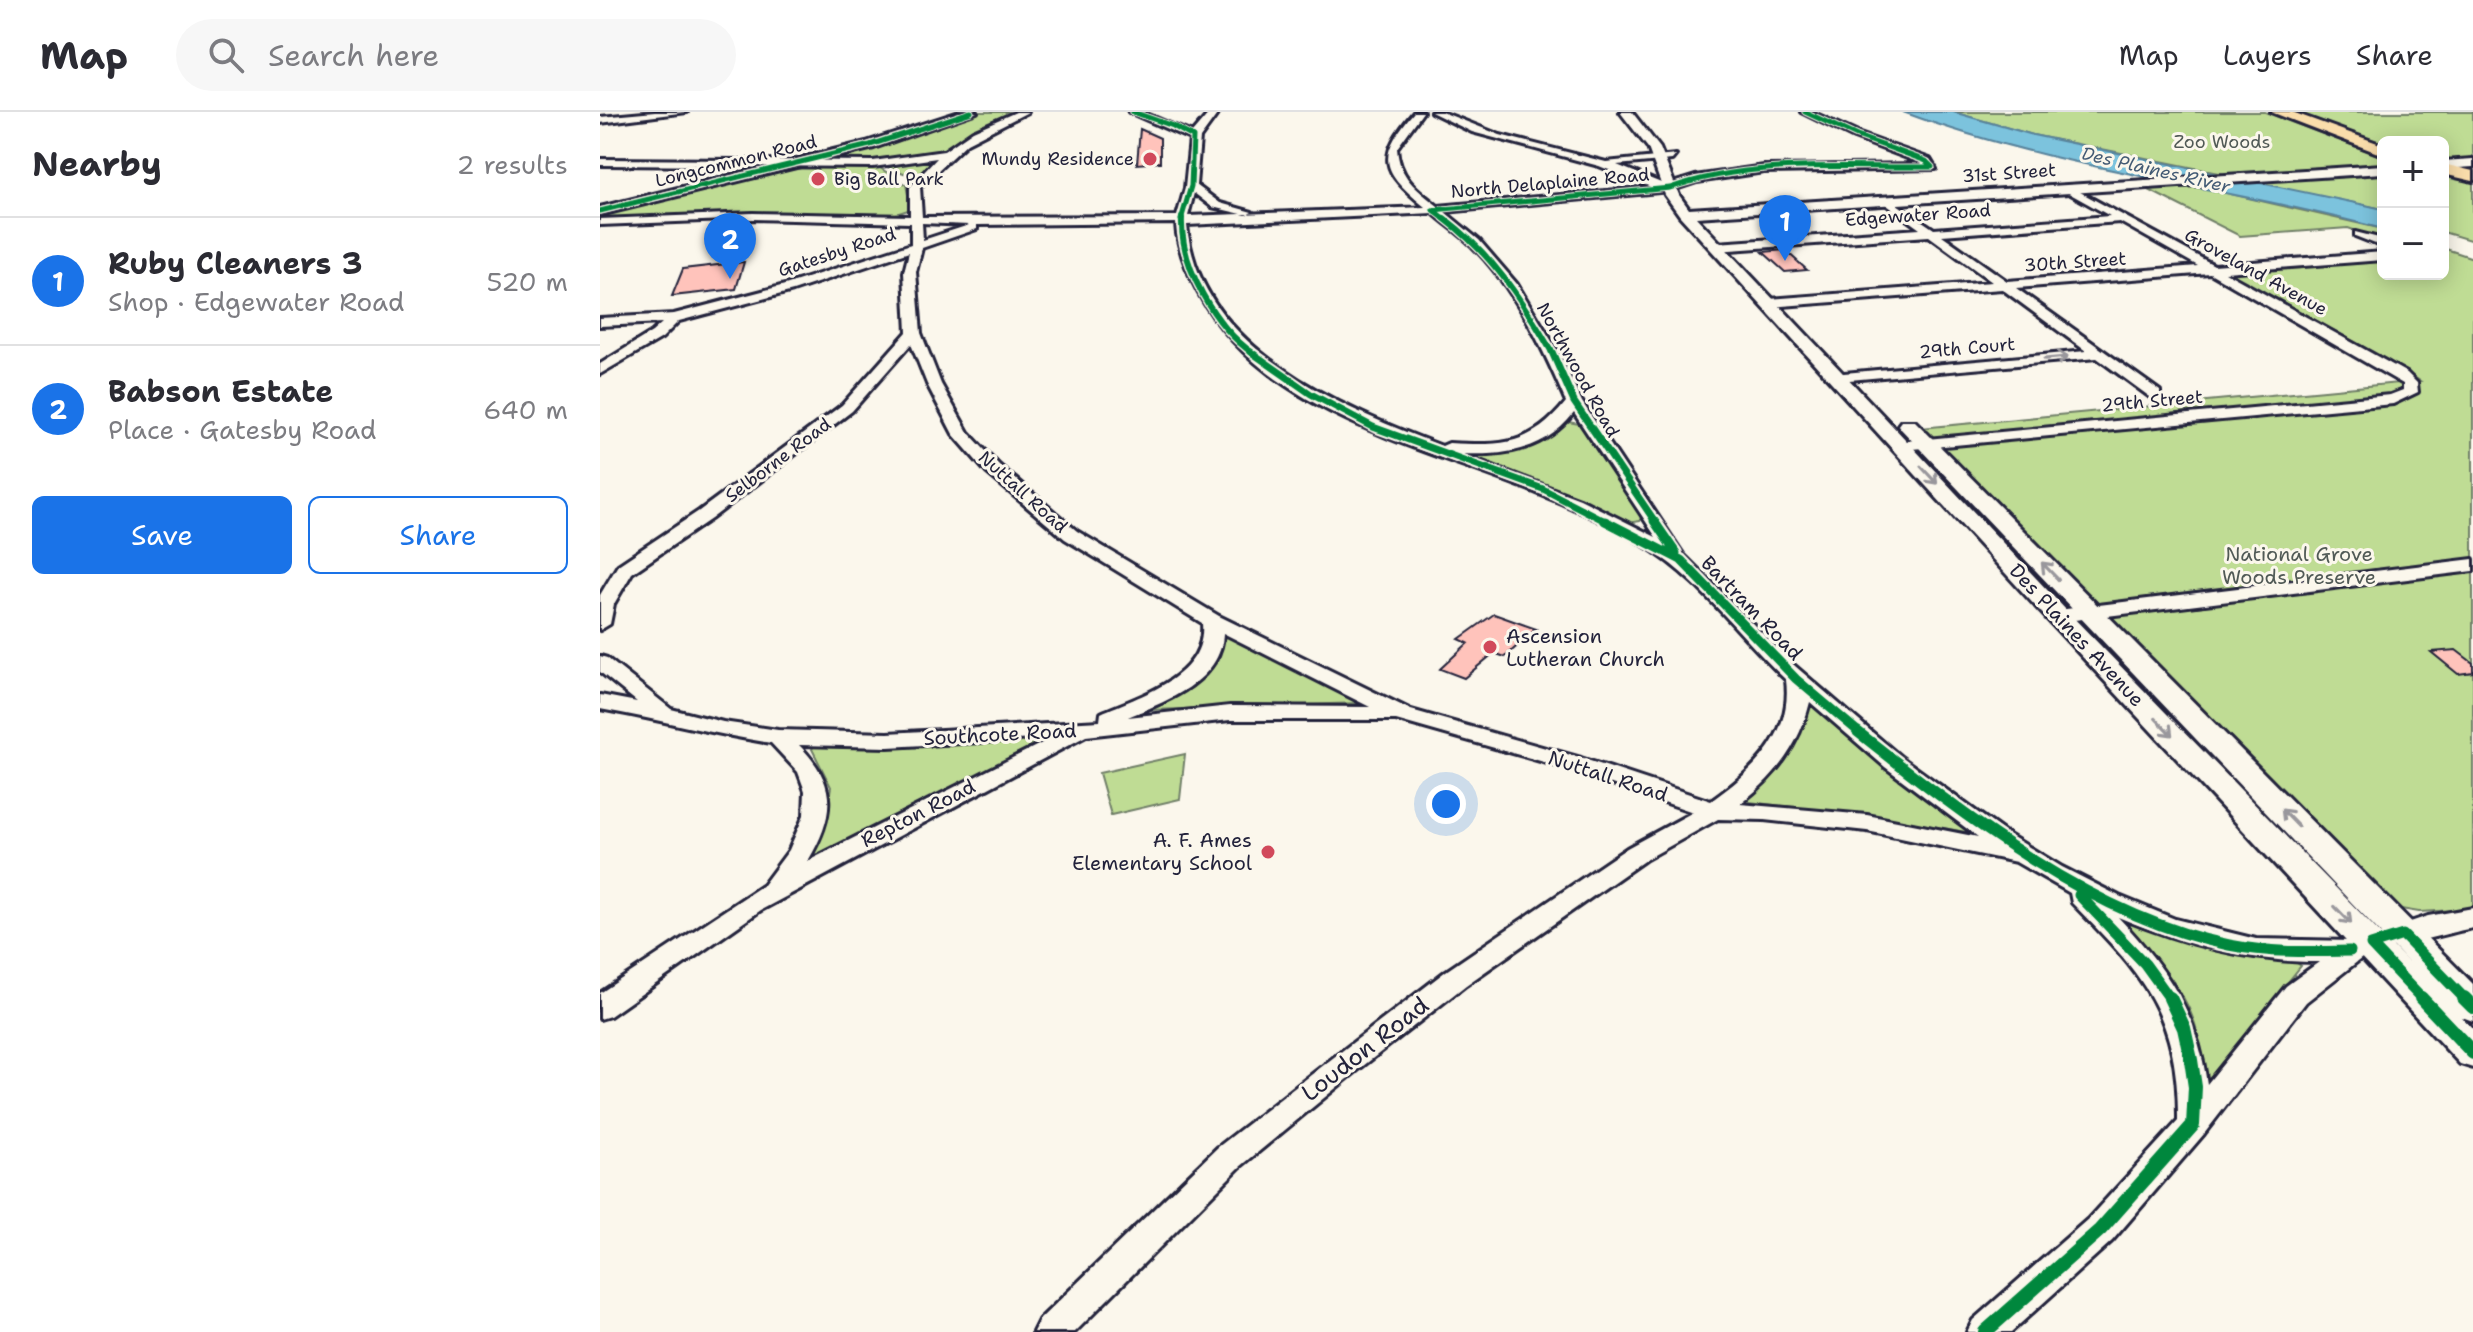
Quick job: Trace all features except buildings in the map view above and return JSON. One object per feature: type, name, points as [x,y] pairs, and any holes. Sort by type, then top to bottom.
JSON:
[{"type":"main road","points":[[2278,112],[2377,148]]},
{"type":"main road","points":[[2449,166],[2473,163]]},
{"type":"main road","points":[[2449,169],[2473,176]]},
{"type":"street","points":[[600,120],[677,112]]},
{"type":"street","points":[[600,129],[677,112]]},
{"type":"street","name":"Longcommon Road","points":[[600,211],[894,139],[971,112]]},
{"type":"street","points":[[909,181],[985,127],[1024,112]]},
{"type":"street","points":[[1133,112],[1173,126],[1193,137]]},
{"type":"street","points":[[1181,221],[1191,186],[1193,137],[1199,125],[1215,112]]},
{"type":"street","name":"Northwood Road","points":[[1419,112],[1392,148],[1393,166],[1407,187],[1475,242],[1513,287],[1552,353],[1574,402],[1610,460],[1681,560]]},
{"type":"street","points":[[1435,112],[1495,138],[1677,185]]},
{"type":"street","points":[[1626,112],[1666,158]]},
{"type":"street","points":[[1638,112],[1656,131],[1666,158]]},
{"type":"street","name":"North Delaplaine Road","points":[[600,222],[719,217],[916,218],[1001,222],[1282,217],[1433,210],[1677,185],[1782,168],[1916,170],[1932,167],[1926,161],[1857,136],[1805,112]]},
{"type":"street","points":[[1435,125],[1462,126]]},
{"type":"street","points":[[1405,128],[1420,126]]},
{"type":"street","points":[[600,162],[873,164],[943,154]]},
{"type":"street","points":[[1601,163],[1666,158]]},
{"type":"street","name":"Des Plaines Avenue","points":[[1666,158],[1692,213],[1913,444],[2058,616],[2375,944],[2473,1007]]},
{"type":"street","points":[[873,164],[909,181]]},
{"type":"street","name":"31st Street","points":[[1692,213],[2377,169]]},
{"type":"street","points":[[909,181],[916,218]]},
{"type":"street","points":[[1191,186],[1211,202],[1227,209],[1282,217]]},
{"type":"street","name":"Groveland Avenue","points":[[2069,189],[2402,376],[2411,387],[2407,396]]},
{"type":"street","points":[[1888,201],[2155,394]]},
{"type":"street","points":[[1373,213],[1458,228]]},
{"type":"street","name":"Gatesby Road","points":[[600,322],[674,318],[789,288],[917,245],[916,218]]},
{"type":"street","name":"Edgewater Road","points":[[1724,246],[2123,219]]},
{"type":"street","name":"Bartram Road","points":[[1181,221],[1188,256],[1198,283],[1208,303],[1241,345],[1311,394],[1373,427],[1543,489],[1681,560],[1796,679],[1958,810],[2062,878],[2095,897],[2157,923],[2228,945],[2286,952],[2375,944]]},
{"type":"street","points":[[917,245],[970,227],[1001,222]]},
{"type":"street","points":[[2359,234],[2377,241]]},
{"type":"street","name":"Nuttall Road","points":[[917,245],[910,272],[914,333],[934,384],[961,434],[993,469],[1071,535],[1212,620],[1403,715],[1573,763],[1714,811],[1764,812],[1867,823],[2025,855]]},
{"type":"street","name":"30th Street","points":[[1778,303],[2377,256]]},
{"type":"street","points":[[600,370],[657,335],[674,318]]},
{"type":"street","name":"Selborne Road","points":[[600,583],[705,515],[847,408],[914,333]]},
{"type":"street","name":"29th Court","points":[[1849,376],[2099,354]]},
{"type":"street","name":"29th Street","points":[[1913,444],[2407,396]]},
{"type":"street","name":"Northwood Road","points":[[1422,446],[1483,450],[1528,443],[1550,432],[1574,402]]},
{"type":"street","name":"Des Plaines Avenue","points":[[1913,444],[2091,613],[2375,944],[2473,1053]]},
{"type":"street","points":[[2058,616],[2473,565]]},
{"type":"street","name":"Selborne Road","points":[[600,624],[604,604],[625,569]]},
{"type":"street","points":[[1086,729],[1170,689],[1193,673],[1212,647],[1212,620]]},
{"type":"street","points":[[600,662],[666,714]]},
{"type":"street","name":"Bartram Road","points":[[1714,811],[1745,788],[1784,746],[1799,701],[1796,679]]},
{"type":"street","name":"Southcote Road","points":[[600,702],[666,714],[723,729],[778,737],[888,740],[1086,729],[1230,713],[1403,715]]},
{"type":"street","name":"Repton Road","points":[[600,1008],[752,903],[872,837],[1086,729]]},
{"type":"street","name":"Repton Road","points":[[752,903],[792,866],[811,828],[817,807],[818,792],[805,765],[778,737]]},
{"type":"street","name":"Loudon Road","points":[[1051,1332],[1229,1157],[1348,1062],[1456,978],[1636,854],[1714,811]]},
{"type":"street","points":[[2062,878],[2124,941],[2171,999],[2184,1028],[2191,1060],[2195,1087],[2193,1125]]},
{"type":"street","points":[[1985,1332],[2100,1230],[2193,1125],[2296,994],[2375,944],[2473,918]]},
{"type":"green space","points":[[977,112],[1019,112],[964,138],[918,178],[873,162],[821,160],[905,138]]},
{"type":"green space","name":"Zoo Woods","points":[[1953,112],[2265,112],[2377,155],[2377,164],[2224,174],[2033,135]]},
{"type":"green space","points":[[2289,112],[2473,112],[2473,159],[2449,161],[2449,136],[2377,136],[2377,145]]},
{"type":"green space","name":"Big Ball Park","points":[[788,165],[867,165],[880,168],[906,185],[911,209],[893,215],[720,215],[600,220],[600,213]]},
{"type":"green space","points":[[2473,166],[2473,241],[2449,234],[2449,168]]},
{"type":"green space","points":[[2377,172],[2377,208],[2247,181]]},
{"type":"green space","points":[[2200,187],[2377,228],[2377,238],[2348,228],[2240,236],[2145,188]]},
{"type":"green space","name":"National Grove Woods Preserve","points":[[2449,250],[2473,258],[2473,909],[2419,912],[2395,908],[1920,428],[2420,381],[2388,360],[2229,273],[2377,261],[2377,280],[2449,280]]},
{"type":"green space","points":[[1568,422],[1579,424],[1641,516],[1640,521],[1627,523],[1553,488],[1465,455],[1532,446],[1556,433]]},
{"type":"green space","points":[[1228,634],[1361,703],[1151,710],[1214,661],[1224,636]]},
{"type":"green space","points":[[1809,703],[1977,834],[1887,818],[1749,802],[1747,799],[1788,753]]},
{"type":"green space","points":[[1036,741],[1025,750],[820,856],[808,858],[825,821],[831,787],[812,749],[815,745]]},
{"type":"green space","points":[[1185,754],[1180,799],[1111,815],[1099,773]]},
{"type":"green space","points":[[2117,915],[2204,948],[2296,962],[2301,966],[2206,1083],[2198,1036],[2188,1006],[2160,965],[2113,918]]},
{"type":"water","name":"Des Plaines River","points":[[1903,112],[1953,112],[2033,135],[2377,208],[2377,228],[2081,163],[1961,132]]},
{"type":"cycle path","points":[[600,211],[870,145],[971,112]]},
{"type":"cycle path","points":[[1133,112],[1173,126],[1193,137],[1191,186],[1181,221],[1188,256],[1208,303],[1241,345],[1311,394],[1373,427],[1543,489],[1681,560],[1796,679],[1859,733],[1958,810],[2095,897],[2157,923],[2228,945],[2286,952],[2350,951]]},
{"type":"cycle path","points":[[1433,210],[1670,188],[1695,179],[1764,169],[1932,167],[1926,161],[1857,136],[1805,112]]},
{"type":"cycle path","points":[[1433,210],[1475,242],[1513,287],[1552,353],[1574,402],[1676,553]]},
{"type":"cycle path","points":[[1985,1332],[2100,1230],[2193,1125],[2195,1087],[2191,1060],[2184,1028],[2171,999],[2145,964],[2079,895]]},
{"type":"cycle path","points":[[2473,1007],[2403,935],[2371,945],[2473,1053]]},
{"type":"place","name":"Mundy Residence","points":[[1150,159]]},
{"type":"place","name":"Big Ball Park","points":[[818,179]]},
{"type":"place","name":"Ruby Cleaners 3","points":[[1785,261]]},
{"type":"place","name":"Babson Estate","points":[[730,279]]},
{"type":"place","name":"Ascension Lutheran Church","points":[[1490,647]]},
{"type":"place","name":"A. F. Ames Elementary School","points":[[1268,852]]}]
